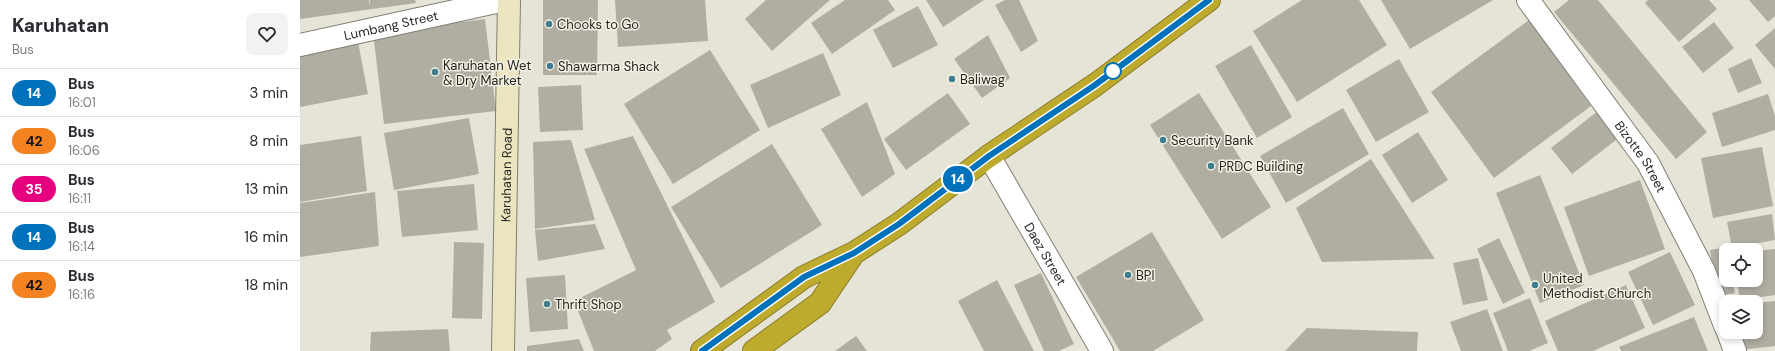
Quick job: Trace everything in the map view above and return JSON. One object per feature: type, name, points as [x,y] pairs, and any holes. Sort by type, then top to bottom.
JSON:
[{"type":"highway","points":[[702,351],[804,277],[854,253],[899,224],[989,156],[1089,89],[1188,7],[1209,0]]},
{"type":"highway","points":[[754,351],[820,303],[854,253]]},
{"type":"main road","name":"Karuhatan Road","points":[[503,351],[510,0]]},
{"type":"street","name":"Lumbang Street","points":[[300,45],[505,0]]},
{"type":"street","name":"Bizotte Street","points":[[1528,0],[1648,163],[1704,271],[1719,310]]},
{"type":"street","name":"Daez Street","points":[[989,156],[1102,351]]},
{"type":"street","points":[[1731,339],[1735,351]]},
{"type":"building","points":[[300,0],[369,0],[370,6],[370,0],[415,0],[416,3],[300,19]]},
{"type":"building","points":[[543,0],[598,0],[597,75],[543,75]]},
{"type":"building","points":[[615,0],[705,0],[708,41],[618,47]]},
{"type":"building","points":[[766,0],[830,0],[772,51],[745,19]]},
{"type":"building","points":[[845,0],[888,0],[895,10],[832,54],[811,23]]},
{"type":"building","points":[[926,0],[984,0],[943,27]]},
{"type":"building","points":[[1005,0],[1019,0],[1038,41],[1021,52],[995,5]]},
{"type":"building","points":[[1302,0],[1359,0],[1387,45],[1297,102],[1253,31]]},
{"type":"building","points":[[1381,0],[1493,0],[1410,49]]},
{"type":"building","points":[[1569,0],[1598,0],[1707,132],[1676,159],[1554,12]]},
{"type":"building","points":[[1648,0],[1709,0],[1717,9],[1679,42],[1645,3]]},
{"type":"building","points":[[1749,0],[1775,0],[1775,16],[1768,22]]},
{"type":"building","points":[[918,6],[938,45],[893,68],[873,30]]},
{"type":"building","name":"Karuhatan Wet & Dry Market","points":[[485,19],[496,111],[384,124],[373,33]]},
{"type":"building","points":[[1529,20],[1591,106],[1494,178],[1431,92]]},
{"type":"building","points":[[1714,22],[1734,48],[1703,73],[1682,47]]},
{"type":"building","points":[[1775,28],[1775,69],[1755,45]]},
{"type":"building","points":[[988,35],[1010,78],[982,98],[954,59]]},
{"type":"building","points":[[358,42],[368,94],[300,107],[300,53]]},
{"type":"building","points":[[1251,45],[1292,117],[1257,138],[1215,66]]},
{"type":"building","points":[[710,50],[760,130],[673,184],[624,104]]},
{"type":"building","points":[[823,53],[841,95],[768,128],[750,85]]},
{"type":"building","points":[[1751,58],[1762,83],[1738,93],[1728,69]]},
{"type":"building","points":[[1399,59],[1429,112],[1376,142],[1346,90]]},
{"type":"building","points":[[581,85],[583,130],[540,132],[538,87]]},
{"type":"building","points":[[948,93],[970,124],[906,170],[884,139]]},
{"type":"building","name":"PRDC Building","points":[[1199,93],[1271,207],[1222,239],[1150,125]]},
{"type":"building","points":[[1768,94],[1775,116],[1775,130],[1722,147],[1712,113]]},
{"type":"building","points":[[867,102],[895,174],[862,197],[821,129]]},
{"type":"building","points":[[1343,108],[1369,154],[1286,203],[1260,156]]},
{"type":"building","points":[[1599,110],[1620,137],[1572,174],[1551,148]]},
{"type":"building","points":[[469,118],[479,174],[394,190],[384,133]]},
{"type":"building","points":[[1418,132],[1448,180],[1412,203],[1382,155]]},
{"type":"building","points":[[361,136],[367,191],[300,202],[300,145]]},
{"type":"building","points":[[633,136],[715,302],[667,330],[672,339],[655,351],[594,351],[574,301],[636,270],[584,149]]},
{"type":"building","points":[[571,140],[595,220],[535,229],[533,142]]},
{"type":"building","points":[[772,144],[822,225],[721,288],[671,207]]},
{"type":"building","points":[[1762,147],[1773,206],[1713,218],[1701,158]]},
{"type":"building","points":[[1371,159],[1435,259],[1322,262],[1296,208]]},
{"type":"building","points":[[1540,175],[1584,285],[1540,303],[1496,193]]},
{"type":"building","points":[[1640,180],[1665,249],[1589,276],[1564,207]]},
{"type":"building","points":[[474,184],[478,230],[402,237],[397,191]]},
{"type":"building","points":[[375,192],[379,246],[300,257],[300,203]]},
{"type":"building","points":[[1772,214],[1775,240],[1759,243],[1731,243],[1727,222]]},
{"type":"building","points":[[595,224],[605,249],[538,261],[535,230]]},
{"type":"building","points":[[1152,232],[1204,320],[1153,351],[1120,351],[1076,277]]},
{"type":"building","points":[[1499,238],[1525,293],[1503,304],[1477,249]]},
{"type":"building","points":[[454,242],[484,243],[482,319],[452,318]]},
{"type":"building","points":[[1719,248],[1719,287],[1734,287],[1735,293],[1717,296],[1710,250]]},
{"type":"building","points":[[1775,249],[1775,295],[1763,297],[1763,295],[1739,295],[1738,287],[1763,287],[1763,250]]},
{"type":"building","points":[[1670,252],[1695,305],[1653,325],[1628,272]]},
{"type":"building","points":[[1478,258],[1488,300],[1463,305],[1453,263]]},
{"type":"building","points":[[1041,273],[1074,344],[1059,351],[1044,351],[1014,285]]},
{"type":"building","name":"Thrift Shop","points":[[565,275],[568,329],[530,332],[526,278]]},
{"type":"building","points":[[997,280],[1034,351],[984,351],[958,301]]},
{"type":"building","points":[[1626,285],[1645,328],[1593,351],[1558,351],[1545,321]]},
{"type":"building","points":[[1530,298],[1548,343],[1529,351],[1508,351],[1493,313]]},
{"type":"building","points":[[1775,301],[1775,346],[1740,350],[1739,339],[1763,339],[1763,302]]},
{"type":"building","points":[[1487,309],[1503,351],[1461,351],[1450,322]]},
{"type":"building","points":[[1694,317],[1708,351],[1621,351],[1619,347]]},
{"type":"building","points":[[1307,328],[1418,332],[1417,351],[1285,351]]},
{"type":"building","points":[[448,329],[450,351],[370,351],[371,332]]},
{"type":"building","points":[[856,336],[867,351],[835,351]]},
{"type":"building","points":[[579,339],[584,351],[527,351],[527,346]]},
{"type":"bus line","name":"14","points":[[702,351],[804,277],[854,253],[899,224],[989,156],[1095,85],[1209,0]]},
{"type":"place","name":"Chooks to Go","points":[[549,24]]},
{"type":"place","name":"Shawarma Shack","points":[[550,66]]},
{"type":"place","name":"Karuhatan Wet & Dry Market","points":[[435,72]]},
{"type":"place","name":"Baliwag","points":[[952,79]]},
{"type":"place","name":"Security Bank","points":[[1163,140]]},
{"type":"place","name":"PRDC Building","points":[[1211,166]]},
{"type":"place","name":"BPI","points":[[1128,275]]},
{"type":"place","name":"United Methodist Church","points":[[1535,285]]},
{"type":"place","name":"Thrift Shop","points":[[547,304]]}]
